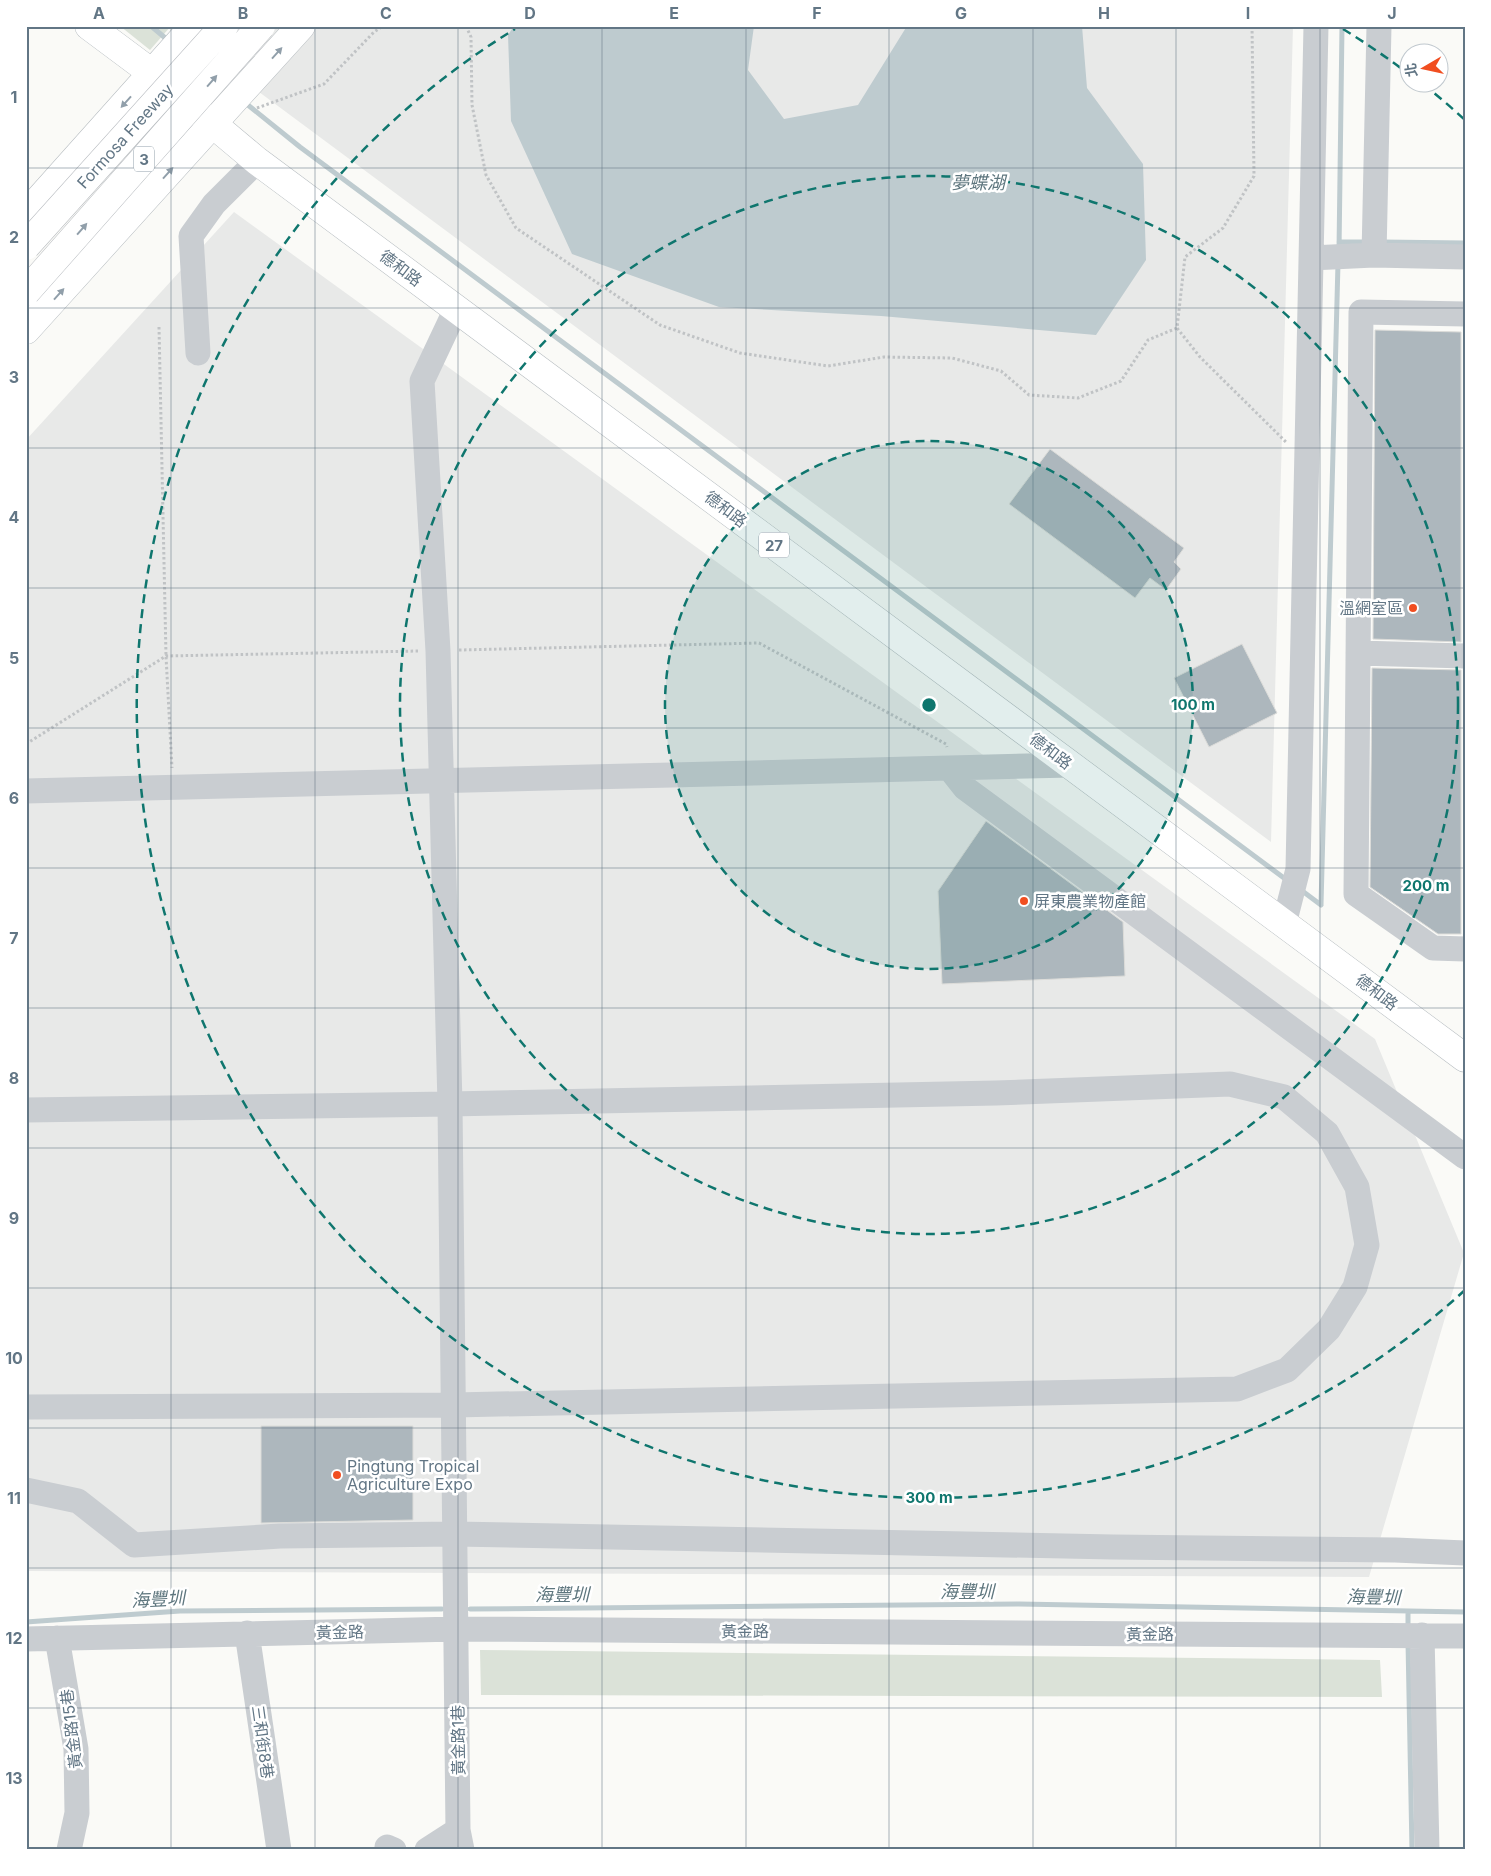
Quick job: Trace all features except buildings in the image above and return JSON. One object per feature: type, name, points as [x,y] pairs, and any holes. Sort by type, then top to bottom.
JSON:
[{"type":"main road","name":"德和路","points":[[89,26],[152,73],[257,161],[1465,1058]]},
{"type":"main road","points":[[26,214],[194,26]]},
{"type":"main road","name":"Formosa Freeway","points":[[26,246],[224,26]]},
{"type":"main road","name":"Formosa Freeway","points":[[26,292],[261,26]]},
{"type":"main road","points":[[26,330],[301,26]]},
{"type":"street","points":[[1284,924],[1298,869],[1316,26]]},
{"type":"street","points":[[1374,255],[1379,26]]},
{"type":"street","points":[[198,353],[191,236],[214,204],[257,161]]},
{"type":"street","points":[[1311,258],[1374,255],[1465,256]]},
{"type":"street","name":"黃金路1巷","points":[[456,309],[422,381],[438,651],[450,1104],[460,1840]]},
{"type":"street","points":[[1465,314],[1360,312],[1356,894],[1432,948],[1465,949]]},
{"type":"street","points":[[1358,654],[1465,656]]},
{"type":"street","points":[[26,791],[1071,765]]},
{"type":"street","points":[[950,769],[964,788],[1465,1158]]},
{"type":"street","points":[[26,1110],[450,1104],[996,1092],[1230,1084],[1284,1097],[1327,1133],[1358,1187],[1367,1245],[1355,1287],[1329,1329],[1287,1370],[1237,1389],[454,1404],[26,1407]]},
{"type":"street","points":[[26,1490],[78,1501],[134,1545],[280,1536],[455,1534],[1395,1550],[1465,1553]]},
{"type":"street","name":"黃金路","points":[[26,1639],[457,1629],[1465,1636]]},
{"type":"street","name":"三和街8巷","points":[[247,1634],[279,1850]]},
{"type":"street","points":[[1422,1635],[1427,1850]]},
{"type":"street","name":"黃金路15巷","points":[[58,1638],[76,1749],[77,1813],[69,1850]]},
{"type":"street","points":[[427,1850],[460,1840]]},
{"type":"path","points":[[249,111],[324,84],[382,26]]},
{"type":"path","points":[[466,26],[471,37],[472,105],[486,175],[516,228],[660,325],[740,353],[828,366],[884,357],[952,358],[1001,370],[1030,395],[1078,398],[1121,381],[1148,340],[1177,328]]},
{"type":"path","points":[[1252,26],[1254,176],[1223,228],[1185,257],[1177,328],[1200,356],[1307,462]]},
{"type":"path","points":[[159,327],[166,656],[172,788]]},
{"type":"path","points":[[26,744],[166,656],[759,643],[946,744],[950,769]]},
{"type":"shaded area","points":[[120,26],[171,26],[150,50]]},
{"type":"shaded area","points":[[170,26],[1293,26],[1271,842],[925,586]]},
{"type":"shaded area","points":[[234,212],[1375,1039],[1464,1253],[1369,1577],[26,1571],[26,440]]},
{"type":"shaded area","points":[[480,1650],[1380,1660],[1382,1697],[481,1695]]},
{"type":"water","name":"夢蝶湖","points":[[514,26],[754,26],[748,70],[784,119],[858,105],[907,26],[1082,26],[1087,88],[1143,164],[1146,260],[1096,335],[881,316],[719,307],[572,254],[511,121],[508,35]]},
{"type":"waterway","points":[[151,26],[170,42]]},
{"type":"waterway","points":[[1339,250],[1342,26]]},
{"type":"waterway","points":[[243,101],[300,147],[1288,881]]},
{"type":"waterway","points":[[1339,242],[1368,242]]},
{"type":"waterway","points":[[1382,242],[1465,243]]},
{"type":"waterway","points":[[1321,905],[1338,263]]},
{"type":"waterway","points":[[1301,890],[1321,905]]},
{"type":"waterway","name":"海豐圳","points":[[470,1609],[1019,1604],[1465,1612]]},
{"type":"waterway","name":"海豐圳","points":[[26,1622],[180,1611],[442,1609]]},
{"type":"waterway","points":[[1408,1611],[1408,1628]]},
{"type":"waterway","points":[[1408,1642],[1412,1850]]},
{"type":"place","name":"溫網室區","points":[[1413,608]]},
{"type":"place","name":"屏東農業物產館","points":[[1024,901]]},
{"type":"place","name":"Pingtung Tropical Agriculture Expo","points":[[337,1475]]}]
